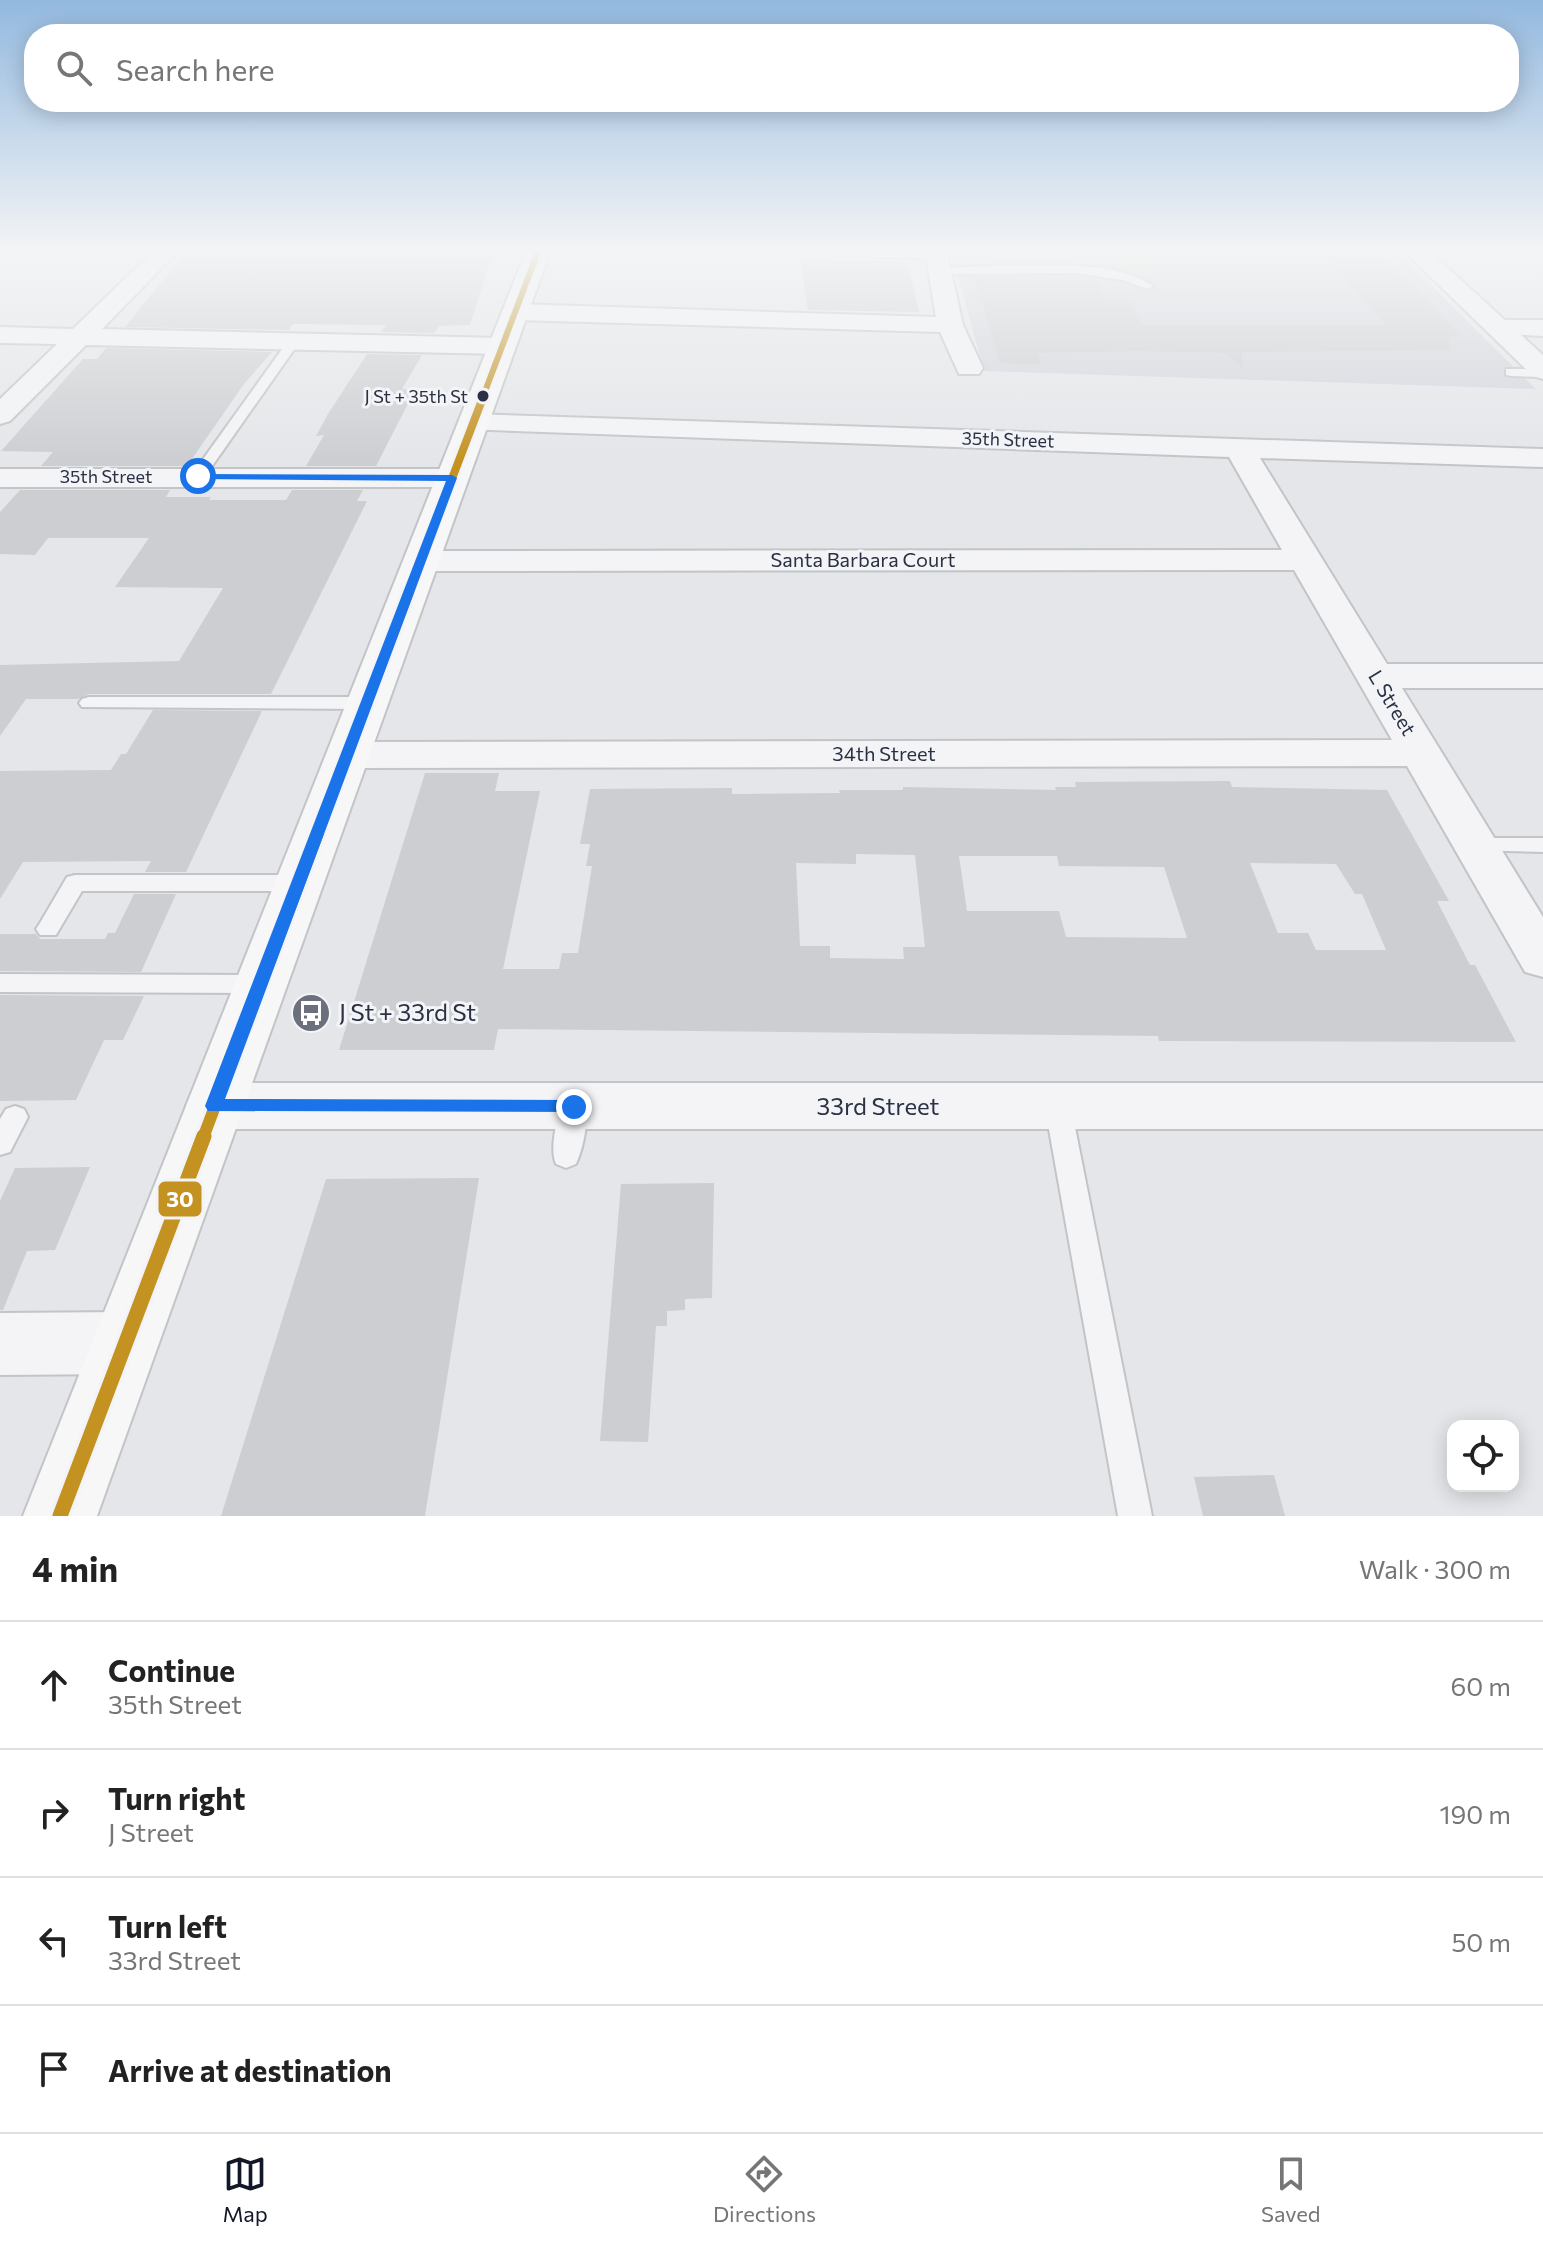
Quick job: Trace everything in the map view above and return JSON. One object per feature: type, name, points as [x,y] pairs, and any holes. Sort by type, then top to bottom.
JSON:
[{"type":"main road","points":[[60,1516],[512,320]]},
{"type":"street","points":[[0,415],[97,320]]},
{"type":"street","points":[[949,320],[969,368]]},
{"type":"street","points":[[1489,320],[1543,371]]},
{"type":"street","points":[[0,335],[294,341],[508,329],[950,325]]},
{"type":"street","points":[[1498,328],[1543,328]]},
{"type":"street","name":"35th Street","points":[[473,423],[1543,458]]},
{"type":"street","name":"L Street","points":[[1239,448],[1543,959]]},
{"type":"street","name":"35th Street","points":[[0,478],[452,478]]},
{"type":"street","name":"Santa Barbara Court","points":[[421,561],[1306,560]]},
{"type":"street","points":[[1376,676],[1543,676]]},
{"type":"street","name":"34th Street","points":[[347,755],[1421,753]]},
{"type":"street","name":"33rd Street","points":[[214,1106],[570,1132],[1058,1107],[1543,1106]]},
{"type":"street","points":[[0,1344],[125,1343]]},
{"type":"lane","points":[[198,476],[294,341]]},
{"type":"lane","points":[[1511,372],[1543,371]]},
{"type":"lane","points":[[89,703],[367,703]]},
{"type":"lane","points":[[1476,845],[1543,845]]},
{"type":"lane","points":[[48,929],[75,883],[299,883]]},
{"type":"lane","points":[[0,983],[260,984]]},
{"type":"lane","points":[[1058,1107],[1135,1516]]},
{"type":"lane","points":[[0,1144],[15,1117]]},
{"type":"shaded area","points":[[970,320],[1466,320],[1536,389],[984,371]]},
{"type":"building","points":[[131,320],[472,320],[470,325],[439,326],[434,333],[381,332],[386,325],[293,324],[289,330],[125,327]]},
{"type":"building","points":[[987,320],[1139,320],[1142,325],[1386,325],[1381,320],[1446,320],[1460,334],[1449,337],[1450,350],[1242,352],[1242,367],[1224,353],[1140,351],[1038,353],[1041,364],[1000,363]]},
{"type":"building","points":[[106,348],[272,352],[244,384],[187,466],[41,466],[53,452],[1,451],[83,359],[97,359]]},
{"type":"building","points":[[367,354],[422,355],[402,389],[415,390],[376,466],[306,466],[324,435],[316,436]]},
{"type":"building","points":[[20,490],[170,490],[166,497],[286,500],[292,490],[363,490],[357,501],[367,501],[271,694],[89,694],[78,699],[26,699],[0,736],[0,665],[179,661],[223,588],[115,587],[149,538],[48,538],[35,555],[0,554],[0,512]]},
{"type":"building","points":[[153,710],[262,711],[186,872],[145,872],[151,861],[23,862],[0,899],[0,771],[111,770],[121,754],[126,754]]},
{"type":"building","points":[[425,773],[499,773],[495,791],[540,791],[503,969],[559,969],[562,953],[578,953],[592,866],[586,866],[590,844],[580,844],[590,789],[732,788],[732,794],[840,793],[839,790],[903,790],[903,787],[1056,790],[1055,787],[1076,787],[1075,782],[1230,781],[1232,787],[1387,790],[1449,901],[1437,901],[1470,965],[1475,965],[1516,1042],[1159,1041],[1158,1036],[498,1029],[494,1050],[339,1050]],"holes":[[[856,854],[915,855],[925,947],[903,947],[904,959],[830,958],[830,946],[800,946],[796,863],[856,864]],[[959,856],[1057,856],[1059,866],[1164,867],[1187,938],[1066,937],[1059,911],[967,911]],[[1250,863],[1336,864],[1355,894],[1362,894],[1386,950],[1316,950],[1308,933],[1278,933]]]},
{"type":"building","points":[[134,894],[176,894],[141,972],[0,971],[0,934],[36,934],[40,939],[105,939],[108,933],[115,933]]},
{"type":"building","points":[[0,995],[144,996],[123,1040],[104,1040],[76,1100],[0,1101]]},
{"type":"building","points":[[90,1167],[55,1250],[27,1251],[3,1310],[0,1310],[0,1201],[15,1168]]},
{"type":"building","points":[[479,1178],[425,1516],[221,1516],[326,1179]]},
{"type":"building","points":[[714,1183],[712,1298],[685,1299],[685,1310],[667,1311],[667,1326],[656,1326],[648,1442],[600,1441],[621,1184]]},
{"type":"building","points":[[1274,1475],[1285,1516],[1203,1516],[1194,1477]]},
{"type":"transit line","name":"30","points":[[60,1516],[512,320]]},
{"type":"place","name":"J St + 35th St","points":[[483,396]]},
{"type":"place","name":"J St + 33rd St","points":[[311,1013]]},
{"type":"route","points":[[198,476],[452,478],[214,1106],[574,1107]]}]
